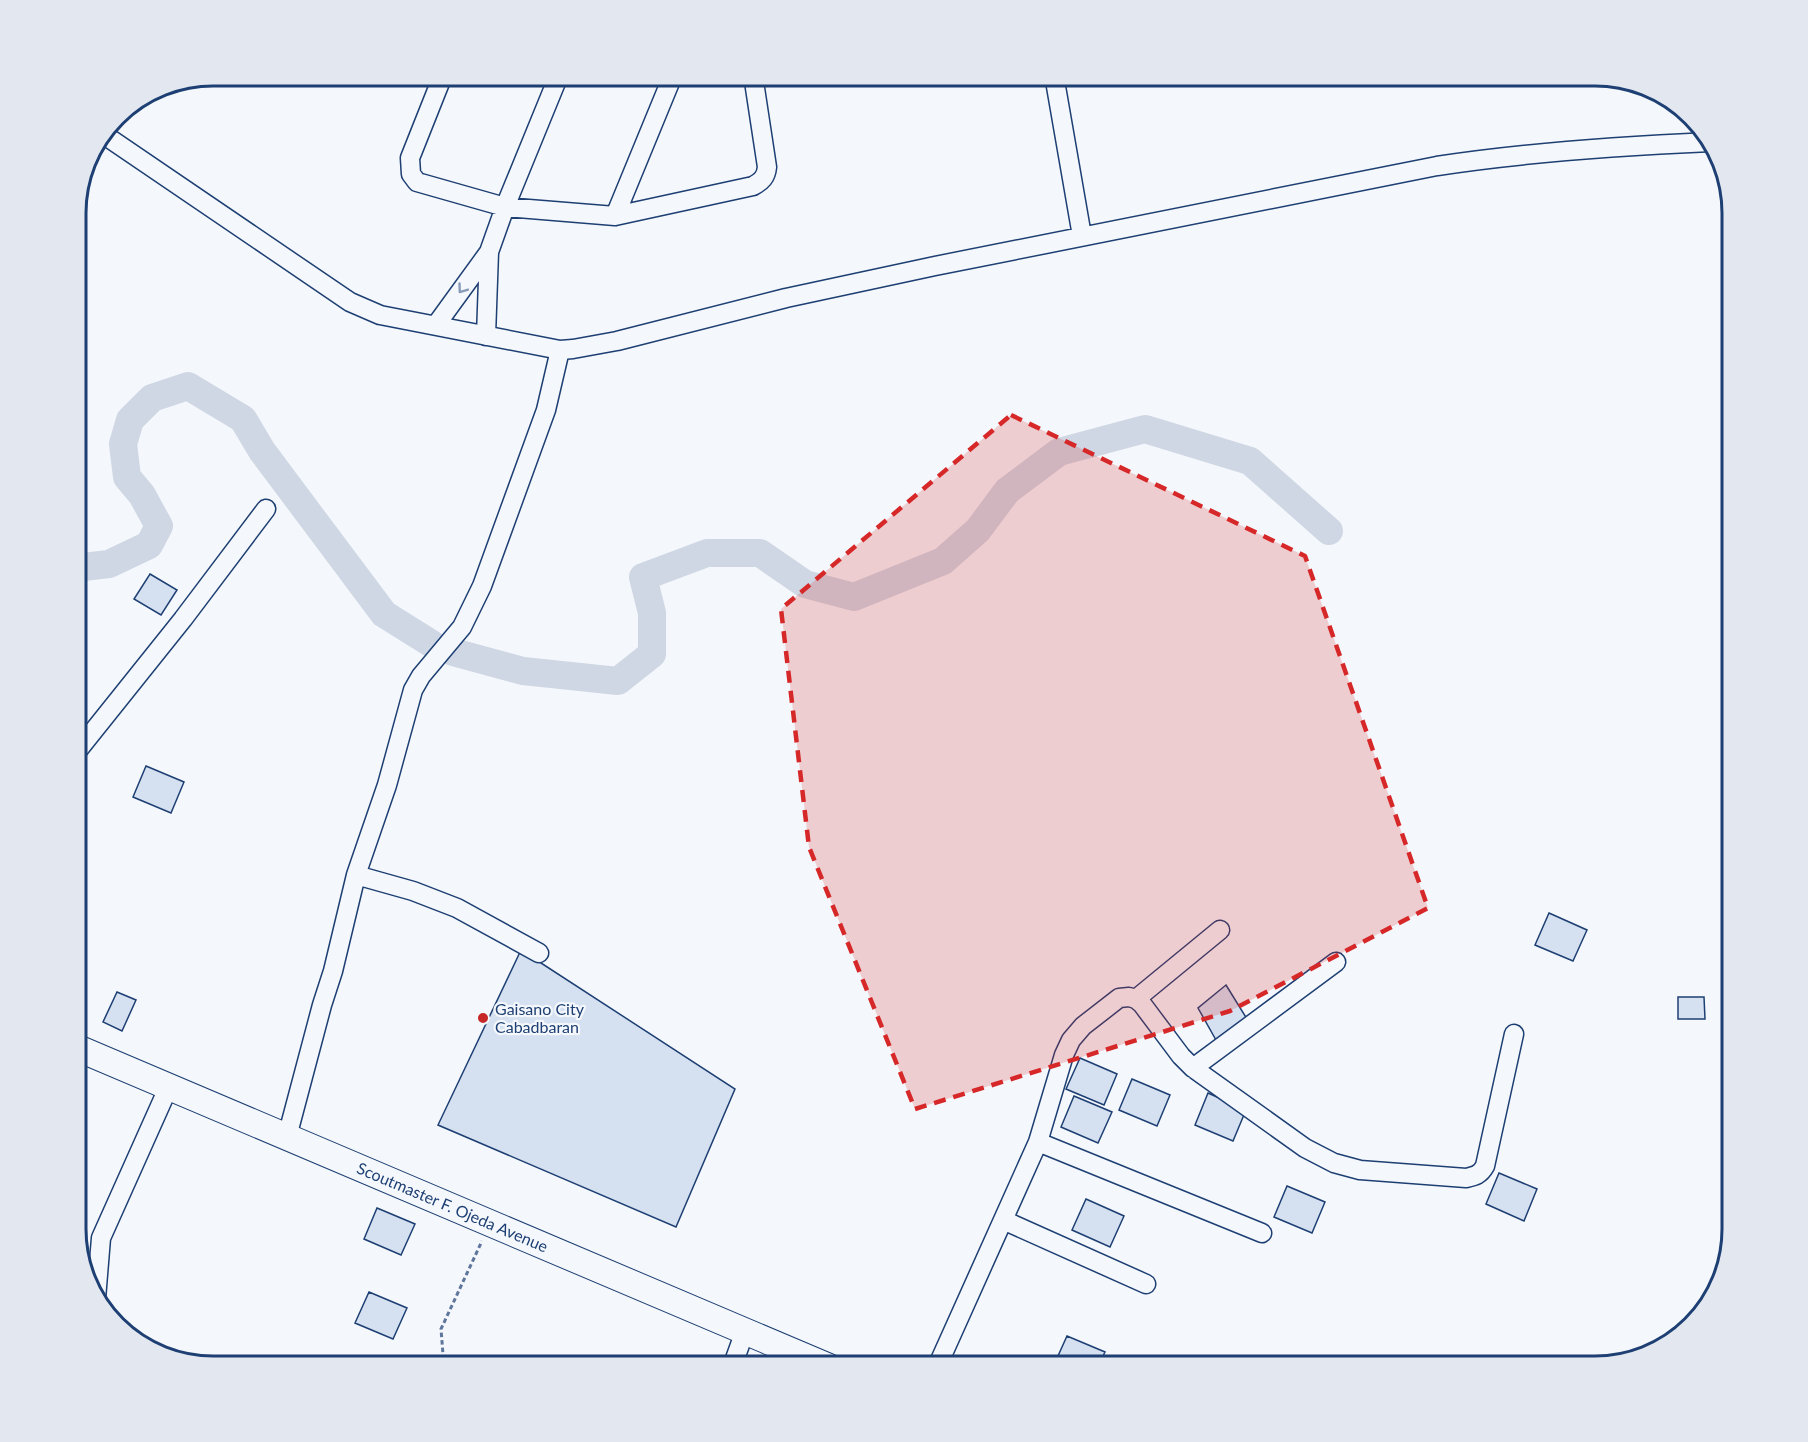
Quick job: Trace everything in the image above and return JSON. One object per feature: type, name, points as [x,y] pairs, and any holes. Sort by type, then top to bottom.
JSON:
[{"type":"highway","name":"Scoutmaster F. Ojeda Avenue","points":[[86,1052],[804,1356]]},
{"type":"street","points":[[439,86],[410,158],[411,174],[417,182],[506,207],[615,216],[753,186],[761,182],[766,175],[767,167],[755,86]]},
{"type":"street","points":[[436,325],[489,252],[555,86]]},
{"type":"street","points":[[615,216],[668,86]]},
{"type":"street","points":[[1056,86],[1082,236]]},
{"type":"street","points":[[110,138],[350,302],[380,315],[560,350],[617,341],[786,298],[1082,236],[1470,161],[1584,149],[1701,143]]},
{"type":"street","points":[[486,336],[489,252]]},
{"type":"street","points":[[287,1137],[333,971],[356,875],[387,785],[413,690],[462,627],[482,586],[546,410],[560,350]]},
{"type":"street","points":[[86,740],[183,619],[266,508]]},
{"type":"street","points":[[356,875],[413,891],[457,908],[539,953]]},
{"type":"street","points":[[1136,999],[1220,930]]},
{"type":"street","points":[[1193,1068],[1336,962]]},
{"type":"street","points":[[942,1356],[1038,1142],[1064,1054],[1071,1040],[1083,1026],[1119,998],[1136,999],[1193,1068],[1305,1148],[1334,1163],[1360,1170],[1466,1178],[1482,1173],[1514,1034]]},
{"type":"street","points":[[97,1282],[101,1238],[169,1086]]},
{"type":"street","points":[[1038,1142],[1262,1233]]},
{"type":"street","points":[[1003,1220],[1146,1284]]},
{"type":"street","points":[[736,1356],[746,1331]]},
{"type":"path","points":[[443,1356],[441,1329],[490,1223]]},
{"type":"highlighted area","points":[[1011,415],[1305,556],[1428,908],[1230,1011],[915,1109],[809,847],[781,609]]},
{"type":"building","points":[[150,574],[177,590],[161,615],[134,599]]},
{"type":"building","points":[[146,766],[184,782],[171,813],[133,797]]},
{"type":"building","points":[[1549,913],[1587,930],[1573,961],[1535,945]]},
{"type":"building","points":[[521,950],[735,1089],[676,1227],[438,1125]]},
{"type":"building","points":[[1226,985],[1247,1019],[1216,1040],[1198,1008]]},
{"type":"building","points":[[117,992],[136,1000],[122,1031],[103,1022]]},
{"type":"building","points":[[1678,997],[1704,997],[1705,1019],[1678,1019]]},
{"type":"building","points":[[1080,1058],[1117,1074],[1104,1105],[1066,1089]]},
{"type":"building","points":[[1132,1079],[1170,1095],[1157,1126],[1119,1110]]},
{"type":"building","points":[[1208,1093],[1246,1110],[1233,1141],[1195,1125]]},
{"type":"building","points":[[1074,1096],[1112,1112],[1098,1143],[1061,1127]]},
{"type":"building","points":[[1499,1173],[1537,1189],[1524,1221],[1486,1204]]},
{"type":"building","points":[[1287,1186],[1325,1202],[1312,1233],[1274,1217]]},
{"type":"building","points":[[1086,1199],[1124,1216],[1110,1247],[1072,1230]]},
{"type":"building","points":[[377,1208],[415,1224],[401,1255],[364,1239]]},
{"type":"building","points":[[369,1292],[407,1308],[393,1339],[355,1323]]},
{"type":"building","points":[[1067,1336],[1105,1352],[1103,1356],[1058,1356]]},
{"type":"waterway","points":[[86,567],[109,564],[149,545],[159,526],[142,495],[127,477],[123,444],[130,420],[152,398],[188,386],[243,419],[262,451],[384,614],[432,644]]},
{"type":"waterway","points":[[453,652],[523,671],[618,681],[652,654],[652,613],[643,577],[707,553],[760,553],[805,584],[854,597],[943,561],[978,530],[1007,491],[1059,452],[1145,429],[1250,461],[1329,531]]},
{"type":"place","name":"Gaisano City Cabadbaran","points":[[483,1018]]}]
